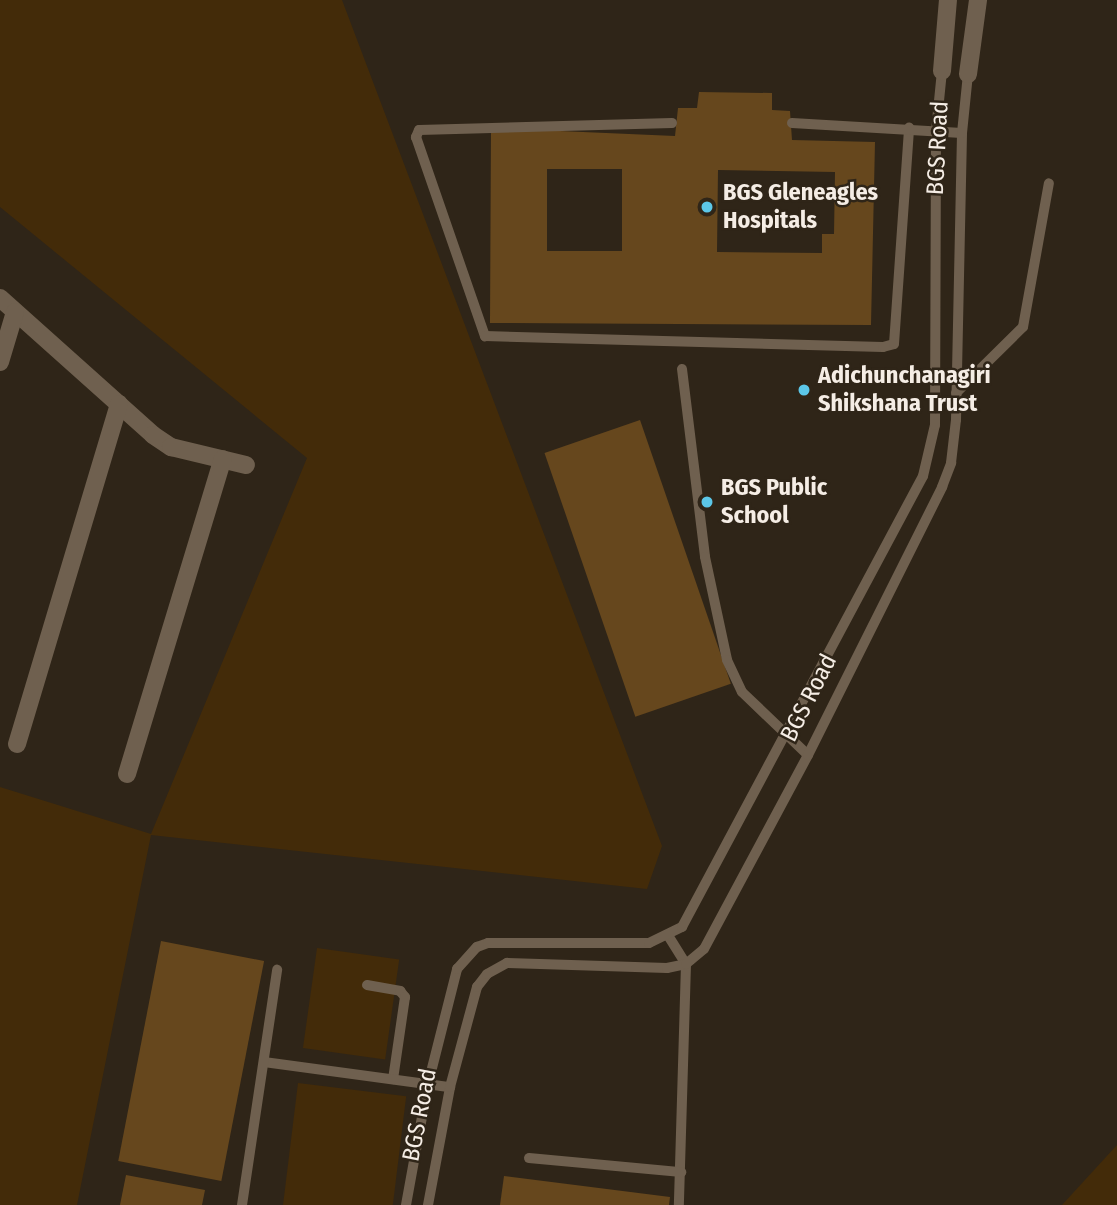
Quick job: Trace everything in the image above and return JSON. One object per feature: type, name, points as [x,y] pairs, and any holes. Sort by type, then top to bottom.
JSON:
[{"type":"street","name":"BGS Road","points":[[942,71],[948,0]]},
{"type":"street","name":"BGS Road","points":[[968,74],[978,0]]},
{"type":"street","points":[[0,299],[172,447],[246,465]]},
{"type":"street","points":[[0,362],[15,312]]},
{"type":"street","points":[[17,744],[119,404]]},
{"type":"street","points":[[127,774],[223,459]]},
{"type":"lane","name":"BGS Road","points":[[406,1205],[428,1084],[457,969],[477,947],[503,941],[649,943],[669,937],[690,918],[923,476],[935,425],[936,131],[942,71]]},
{"type":"lane","name":"BGS Road","points":[[428,1205],[450,1087],[472,998],[496,967],[517,962],[667,968],[686,964],[704,949],[808,755],[942,487],[954,440],[962,133],[968,74]]},
{"type":"lane","points":[[672,123],[419,130],[416,137],[485,336],[883,347],[894,344],[909,128]]},
{"type":"lane","points":[[792,123],[962,133]]},
{"type":"lane","points":[[956,393],[1023,327],[1049,183]]},
{"type":"lane","points":[[682,369],[705,557],[727,660],[743,692],[786,738],[808,755]]},
{"type":"lane","points":[[669,937],[686,964],[679,1205]]},
{"type":"lane","points":[[242,1205],[277,970]]},
{"type":"lane","points":[[367,985],[400,991],[405,997],[393,1079]]},
{"type":"lane","points":[[264,1062],[450,1087]]},
{"type":"lane","points":[[529,1158],[681,1172]]},
{"type":"shaded area","points":[[0,0],[342,0],[662,846],[647,889],[151,835],[77,1205],[0,1205],[0,787],[151,834],[307,458],[0,207]]},
{"type":"shaded area","points":[[317,948],[399,960],[385,1060],[303,1048]]},
{"type":"shaded area","points":[[298,1083],[406,1096],[393,1205],[283,1205]]},
{"type":"shaded area","points":[[1117,1145],[1117,1205],[1062,1205]]},
{"type":"building","points":[[699,92],[772,93],[772,110],[790,111],[792,140],[875,142],[871,325],[490,323],[491,128],[675,136],[678,108],[697,108]],"holes":[[[547,169],[622,169],[622,251],[547,251]],[[718,170],[835,172],[834,234],[822,234],[822,253],[717,252]]]},
{"type":"building","points":[[640,420],[731,684],[635,717],[545,453]]},
{"type":"building","points":[[161,941],[264,961],[221,1181],[118,1161]]},
{"type":"building","points":[[126,1175],[205,1190],[202,1205],[120,1205]]},
{"type":"building","points":[[504,1176],[670,1197],[669,1205],[500,1205]]},
{"type":"place","name":"BGS Gleneagles Hospitals","points":[[707,207]]},
{"type":"place","name":"Adichunchanagiri Shikshana Trust","points":[[804,390]]},
{"type":"place","name":"BGS Public School","points":[[707,502]]}]
